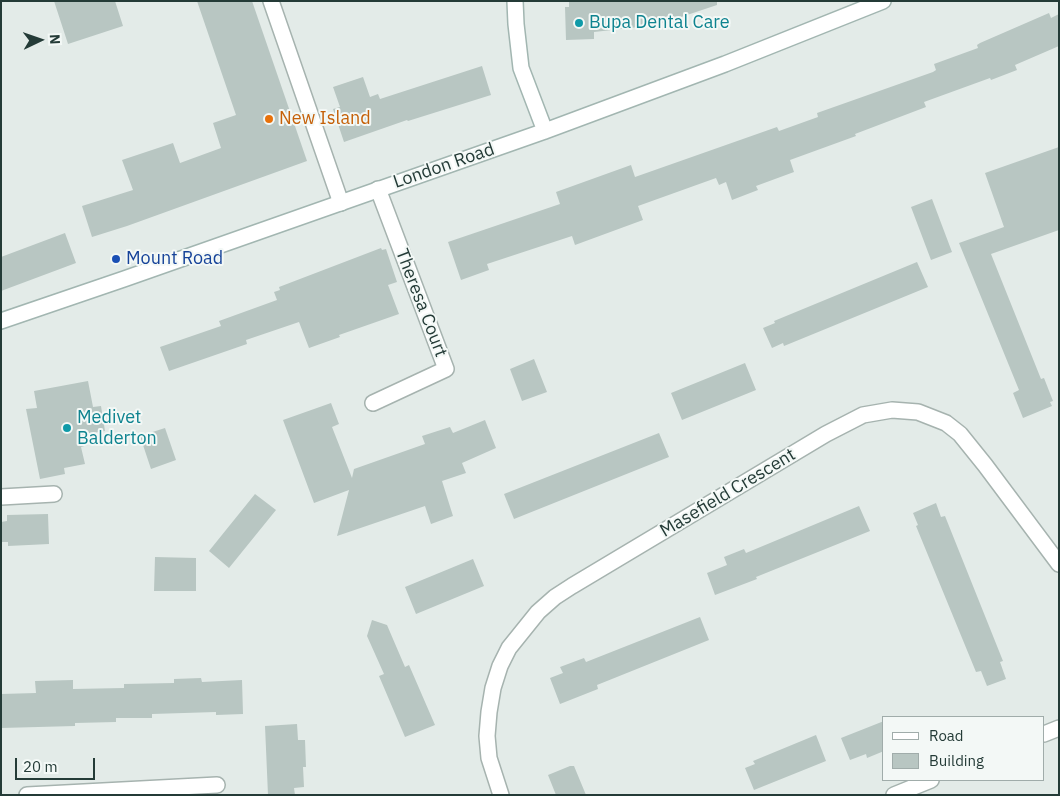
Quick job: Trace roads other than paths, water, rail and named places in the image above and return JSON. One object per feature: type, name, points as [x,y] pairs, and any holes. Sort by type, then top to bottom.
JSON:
[{"type":"street","points":[[272,1],[340,203]]},
{"type":"street","points":[[515,1],[521,68],[545,131]]},
{"type":"street","name":"London Road","points":[[1,321],[545,131],[725,64],[883,1]]},
{"type":"street","name":"Theresa Court","points":[[373,403],[446,369],[378,189]]},
{"type":"street","name":"Masefield Crescent","points":[[501,795],[489,758],[487,736],[488,712],[500,666],[509,648],[538,612],[554,597],[572,586],[826,434],[863,415],[892,410],[918,412],[946,423],[960,434],[1059,564]]},
{"type":"street","points":[[1,497],[54,494]]},
{"type":"street","points":[[1045,734],[1059,728]]},
{"type":"street","points":[[894,795],[929,781]]},
{"type":"street","points":[[27,795],[217,784]]},
{"type":"place","name":"Bupa Dental Care","points":[[579,23]]},
{"type":"place","name":"New Island","points":[[269,119]]},
{"type":"place","name":"Mount Road","points":[[116,259]]},
{"type":"place","name":"Medivet Balderton","points":[[67,428]]}]
